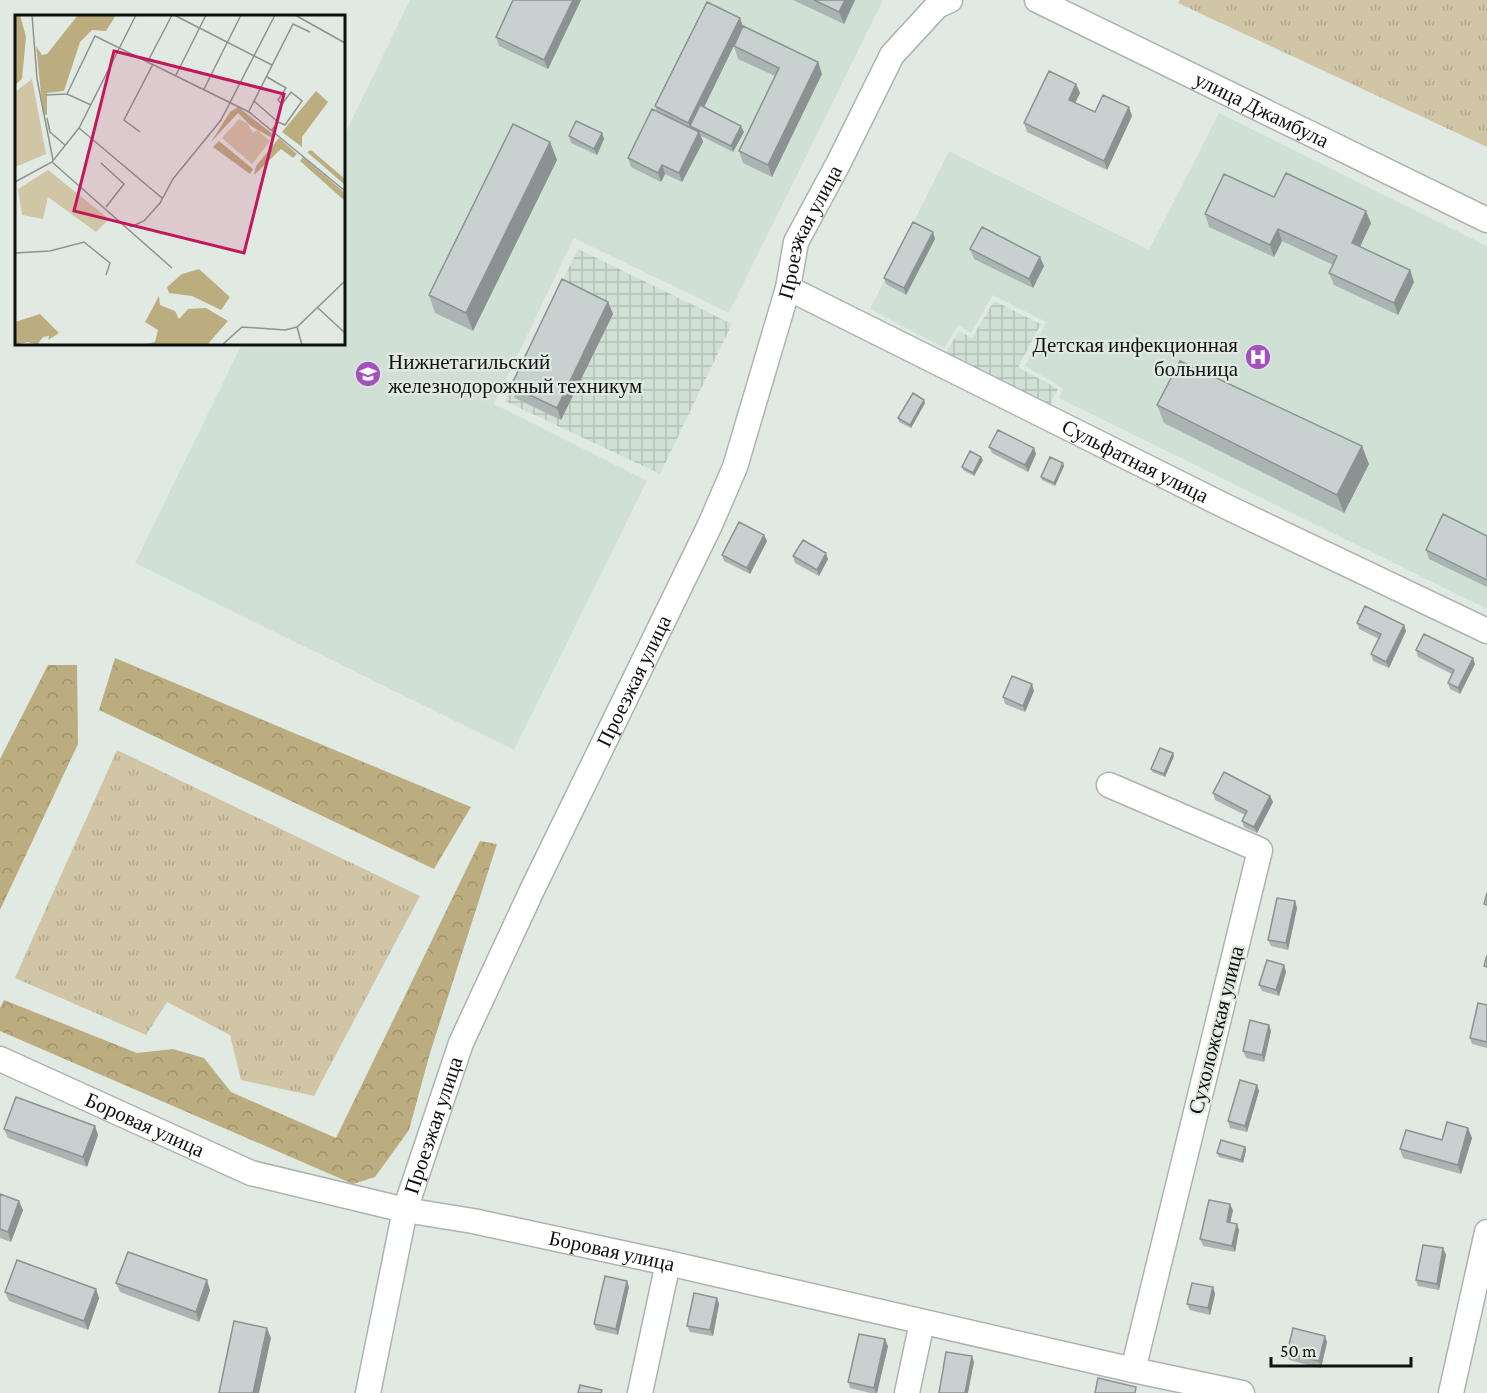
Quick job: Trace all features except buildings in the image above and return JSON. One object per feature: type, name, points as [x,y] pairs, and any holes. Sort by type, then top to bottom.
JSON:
[{"type":"street","name":"Проезжая улица","points":[[368,1393],[405,1210],[461,1044],[538,877],[710,525],[735,467],[788,288],[796,242],[892,55],[937,6],[950,0]]},
{"type":"street","name":"улица Джамбула","points":[[1037,0],[1487,220]]},
{"type":"street","name":"Сульфатная улица","points":[[788,288],[1227,507],[1487,631]]},
{"type":"street","name":"Сухоложская улица","points":[[1109,785],[1260,849],[1133,1370]]},
{"type":"street","name":"Боровая улица","points":[[0,1059],[251,1173],[405,1210],[473,1221],[668,1263],[1133,1370],[1182,1387],[1242,1393]]},
{"type":"street","points":[[1451,1393],[1487,1232]]},
{"type":"street","points":[[640,1393],[668,1263]]},
{"type":"street","points":[[907,1393],[922,1322]]},
{"type":"shaded area","name":"Нижнетагильский железнодорожный техникум","points":[[410,0],[883,0],[729,313],[574,238],[494,404],[647,481],[514,750],[135,563],[242,345],[345,345],[345,134]]},
{"type":"shaded area","name":"Детская инфекционная больница","points":[[1219,113],[1487,246],[1487,609],[1059,398],[1063,388],[1025,366],[1046,322],[993,295],[971,333],[958,325],[944,348],[870,309],[949,151],[1149,250]]},
{"type":"shaded area","points":[[578,249],[732,324],[660,474],[505,401]]},
{"type":"shaded area","points":[[994,301],[1041,324],[1018,367],[1058,389],[1048,408],[944,356],[959,331],[972,338]]},
{"type":"green space","points":[[1180,0],[1487,0],[1487,147],[1178,3]]},
{"type":"green space","points":[[115,658],[471,807],[434,869],[99,710]]},
{"type":"green space","points":[[48,665],[77,665],[78,744],[0,910],[0,759]]},
{"type":"green space","points":[[117,750],[420,896],[314,1096],[241,1080],[230,1035],[167,1002],[146,1035],[15,978]]},
{"type":"green space","points":[[480,841],[497,844],[430,1053],[409,1130],[375,1177],[353,1184],[0,1031],[0,1008],[4,1000],[137,1053],[173,1049],[204,1058],[231,1092],[336,1138]]},
{"type":"place","name":"Детская инфекционная больница","points":[[1258,357]]},
{"type":"place","name":"Нижнетагильский железнодорожный техникум","points":[[368,374]]}]
